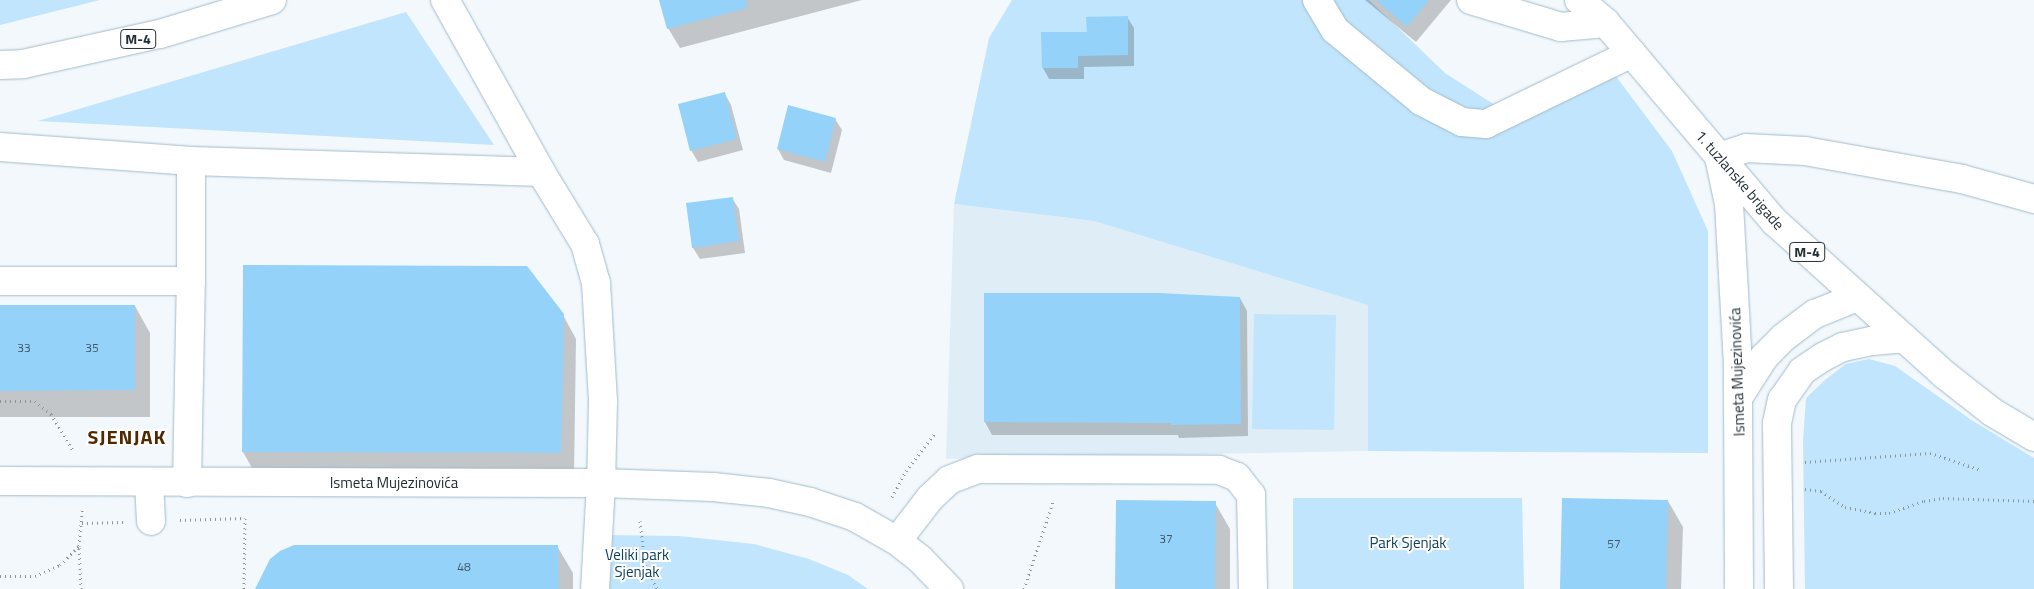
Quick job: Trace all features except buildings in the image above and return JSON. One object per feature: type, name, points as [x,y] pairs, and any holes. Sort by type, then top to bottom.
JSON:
[{"type":"street","name":"M-4","points":[[0,65],[23,64],[160,34],[272,0]]},
{"type":"street","points":[[446,0],[541,172],[585,244],[596,283],[603,402],[595,589]]},
{"type":"street","points":[[1317,0],[1335,30],[1421,101],[1462,122],[1486,124],[1632,53]]},
{"type":"street","points":[[1471,0],[1562,26],[1606,23]]},
{"type":"street","name":"1. tuzlanske brigade","points":[[1579,0],[1606,23],[1775,222],[1856,297],[1945,375],[1992,412],[2034,437]]},
{"type":"street","points":[[0,147],[191,161],[541,172]]},
{"type":"street","points":[[1719,157],[1746,148],[1805,151],[1962,178],[2034,199]]},
{"type":"street","name":"Ismeta Mujezinovića","points":[[1719,157],[1729,204],[1738,398],[1739,589]]},
{"type":"street","points":[[187,483],[191,161]]},
{"type":"street","points":[[0,281],[191,281]]},
{"type":"street","points":[[1738,398],[1764,357],[1784,337],[1815,314],[1856,297]]},
{"type":"street","points":[[1779,589],[1777,424],[1782,400],[1802,371],[1823,357],[1843,347],[1872,341],[1904,338]]},
{"type":"street","points":[[897,541],[930,498],[949,480],[978,469],[1219,470],[1238,477],[1251,495],[1253,589]]},
{"type":"street","name":"Ismeta Mujezinovića","points":[[0,481],[149,483],[601,483],[713,487],[769,493],[810,502],[855,517],[897,541],[920,559],[949,589]]},
{"type":"street","points":[[149,483],[151,521]]},
{"type":"path","points":[[0,401],[34,401],[51,414],[79,460]]},
{"type":"path","points":[[1798,463],[1930,453],[1981,470]]},
{"type":"path","points":[[1798,489],[1821,491],[1845,507],[1875,513],[1888,513],[1924,501],[1943,498],[2034,501]]},
{"type":"path","points":[[1024,589],[1053,502]]},
{"type":"path","points":[[244,589],[245,518]]},
{"type":"path","points":[[640,521],[645,565],[657,589]]},
{"type":"path","points":[[81,589],[80,546],[82,523]]},
{"type":"path","points":[[0,576],[34,576],[60,565],[80,546]]},
{"type":"shaded area","points":[[954,204],[1094,221],[1368,305],[1368,451],[946,459]]},
{"type":"green space","points":[[0,0],[100,0],[0,25]]},
{"type":"green space","points":[[1012,0],[1369,0],[1445,73],[1512,116],[1612,71],[1672,151],[1708,231],[1708,453],[1368,451],[1368,305],[1094,221],[954,204],[989,38]]},
{"type":"green space","points":[[406,12],[494,145],[38,121]]},
{"type":"green space","points":[[1254,314],[1336,315],[1334,430],[1252,429]]},
{"type":"green space","points":[[1869,359],[1895,366],[1973,421],[2034,458],[2034,589],[1805,589],[1803,441],[1806,398],[1826,379],[1846,364]]},
{"type":"green space","name":"Park Sjenjak","points":[[1293,498],[1522,498],[1524,589],[1293,589]]},
{"type":"green space","name":"Veliki park Sjenjak","points":[[604,535],[679,536],[754,544],[809,559],[848,575],[868,589],[605,589]]},
{"type":"district","name":"SJENJAK","points":[[127,436]]}]
